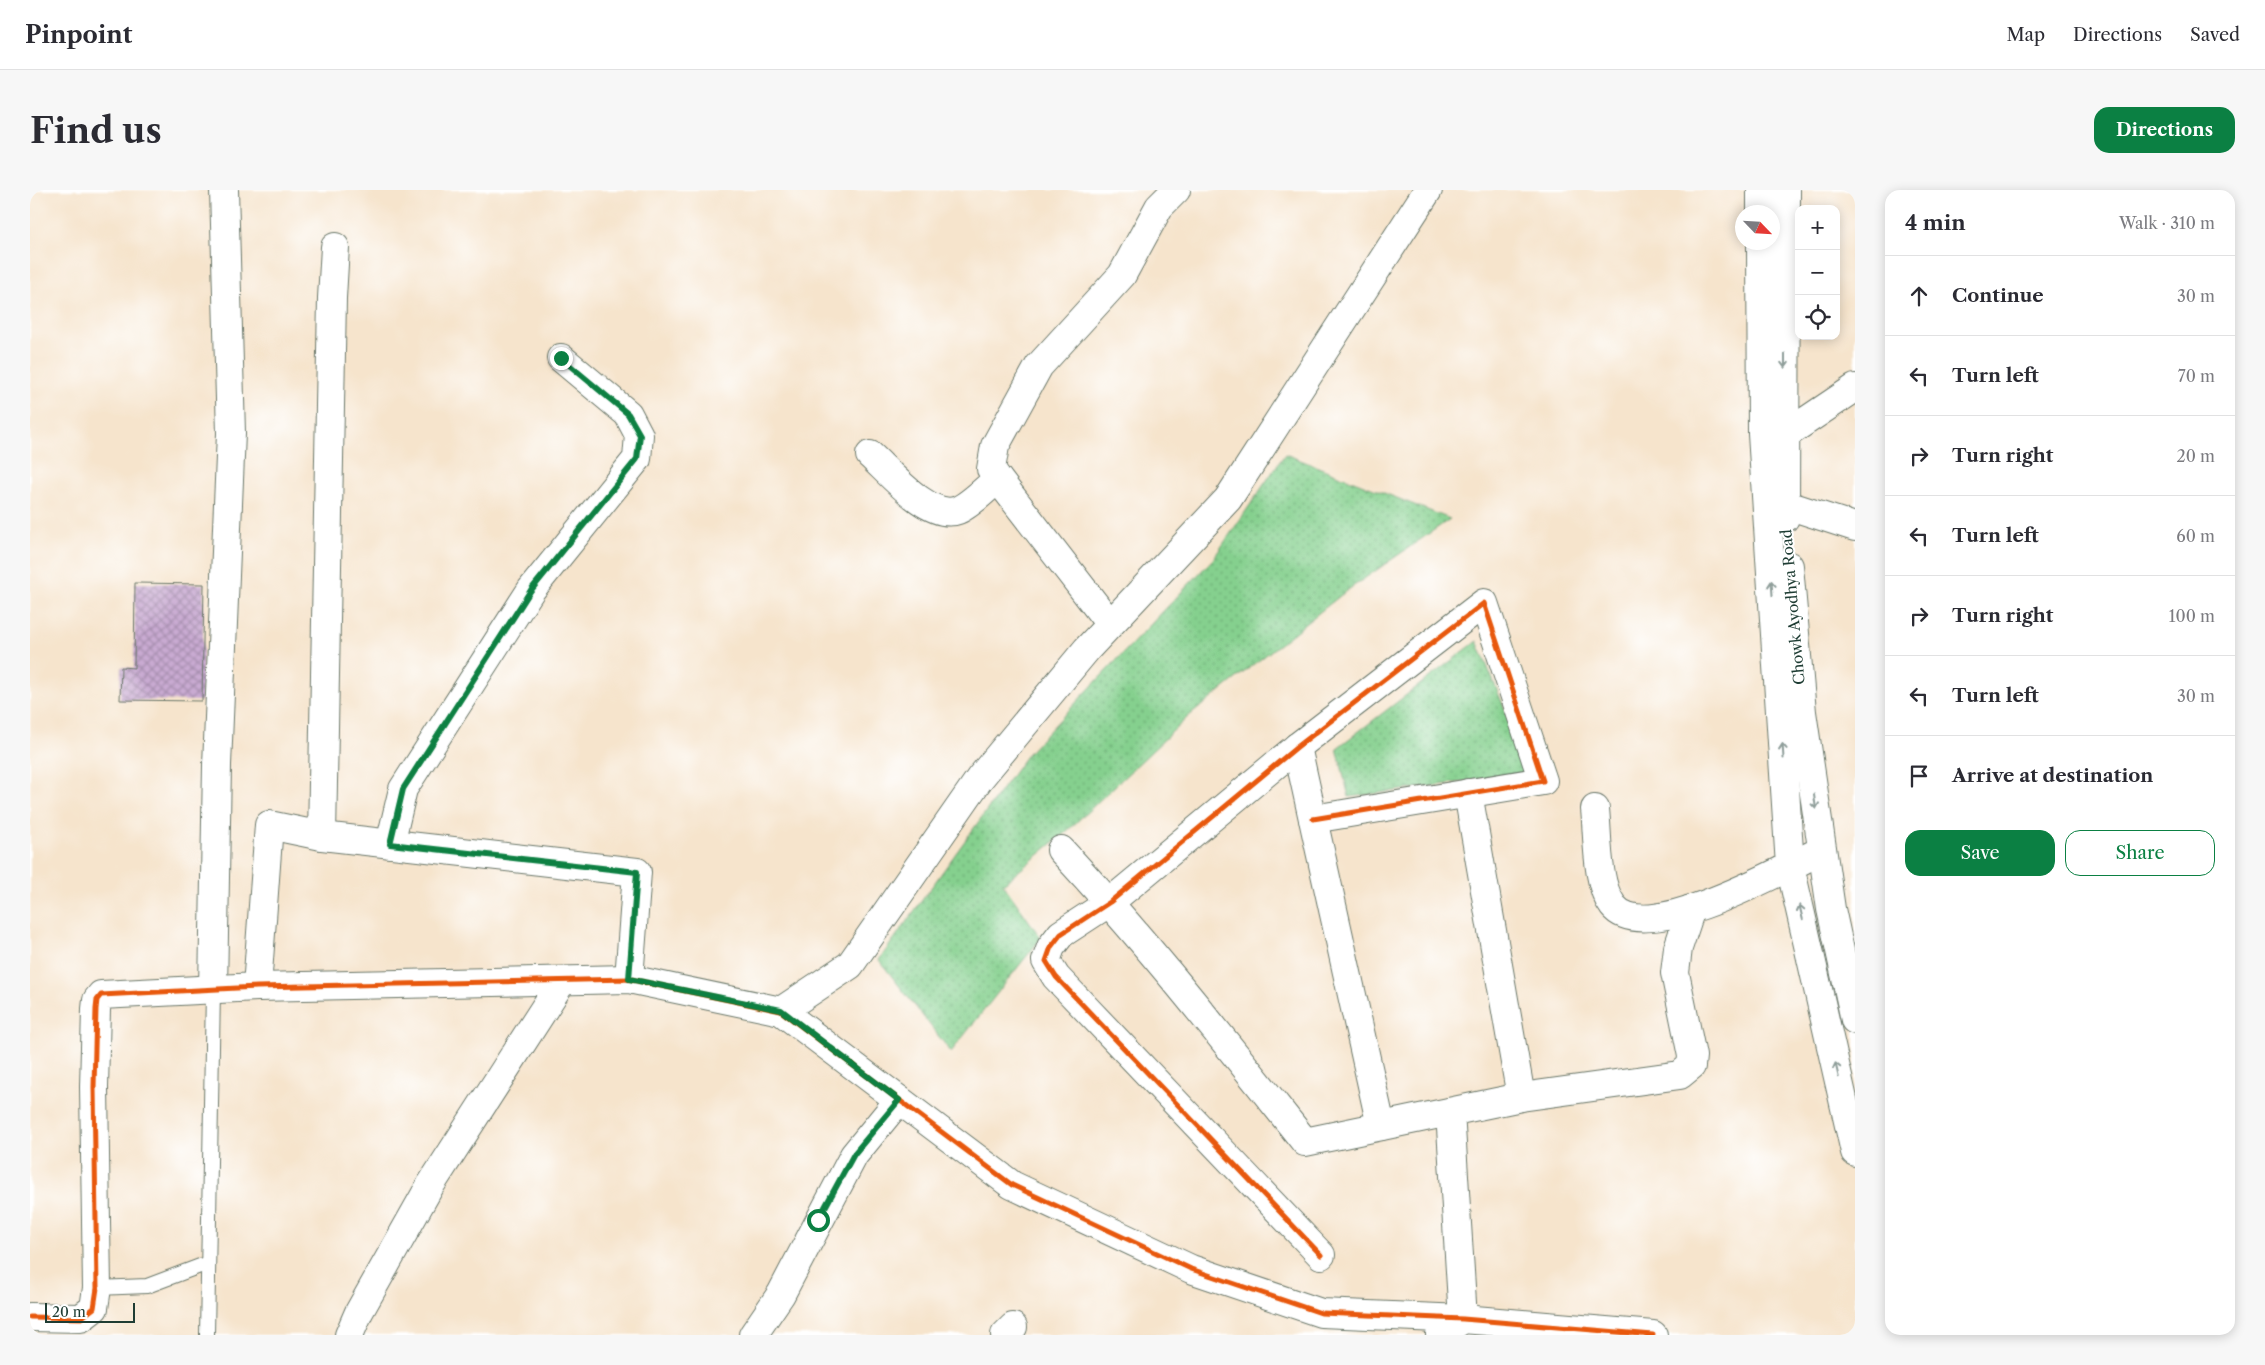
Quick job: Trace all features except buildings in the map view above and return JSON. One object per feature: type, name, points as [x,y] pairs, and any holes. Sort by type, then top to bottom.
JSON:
[{"type":"street","points":[[213,990],[217,765],[231,433],[224,190]]},
{"type":"street","points":[[1110,624],[991,469],[995,446],[1039,366],[1122,275],[1159,207],[1176,190]]},
{"type":"street","points":[[781,1010],[850,965],[980,778],[1110,624],[1228,499],[1428,190]]},
{"type":"street","points":[[1761,190],[1761,205]]},
{"type":"street","name":"Chowk Ayodhya Road","points":[[1786,190],[1784,504],[1802,712],[1831,909],[1855,1020]]},
{"type":"street","points":[[322,836],[332,298],[335,247]]},
{"type":"street","points":[[1761,250],[1762,434],[1790,866],[1855,1152]]},
{"type":"street","points":[[390,844],[403,789],[531,590],[637,459],[640,435],[628,414],[561,358]]},
{"type":"street","points":[[1785,435],[1855,388]]},
{"type":"street","points":[[870,455],[924,503],[943,512],[958,510],[998,479]]},
{"type":"street","points":[[1784,504],[1855,527]]},
{"type":"street","points":[[1313,819],[1543,781],[1484,603],[1298,747],[1110,902],[1061,934],[1051,947],[1046,961],[1056,977],[1321,1255]]},
{"type":"street","points":[[1298,747],[1381,1126]]},
{"type":"street","points":[[1468,793],[1521,1097]]},
{"type":"street","points":[[1595,809],[1603,887],[1614,907],[1628,915],[1655,918],[1729,897],[1822,850]]},
{"type":"street","points":[[257,987],[269,825],[322,836],[637,872],[629,979]]},
{"type":"street","points":[[1062,850],[1110,902],[1183,988],[1305,1142],[1521,1097],[1680,1075],[1691,1066],[1692,1056],[1676,973],[1678,948],[1691,909]]},
{"type":"street","points":[[30,1317],[80,1318],[94,1308],[97,1288],[94,1087],[97,1000],[101,995],[134,991],[213,990],[257,987],[629,979],[781,1010],[1012,1185],[1191,1269],[1321,1313],[1464,1319],[1653,1335]]},
{"type":"street","points":[[349,1335],[359,1312],[430,1186],[562,981]]},
{"type":"street","points":[[753,1335],[781,1294],[854,1154],[899,1100]]},
{"type":"street","points":[[1450,1112],[1464,1319]]},
{"type":"street","points":[[1440,1335],[1464,1319]]},
{"type":"lane","points":[[207,1335],[213,990]]},
{"type":"lane","points":[[97,1288],[147,1286],[208,1262]]},
{"type":"green space","points":[[1285,454],[1450,519],[1345,592],[1189,716],[1065,833],[1003,884],[1041,938],[951,1052],[879,960],[1028,753],[1213,559]]},
{"type":"green space","points":[[1477,641],[1531,773],[1349,797],[1337,748]]},
{"type":"cycle path","points":[[1313,819],[1543,781],[1484,603],[1297,747],[1110,902],[1061,934],[1051,947],[1046,961],[1056,977],[1321,1255]]},
{"type":"cycle path","points":[[30,1317],[81,1318],[94,1308],[97,1288],[94,1087],[96,1009],[97,1000],[101,995],[257,987],[629,979],[781,1011],[1012,1185],[1191,1269],[1321,1313],[1463,1319],[1653,1335]]},
{"type":"route","points":[[561,358],[628,414],[640,435],[637,459],[531,590],[403,789],[390,844],[637,872],[629,979],[781,1010],[899,1100],[854,1154],[818,1220]]}]
